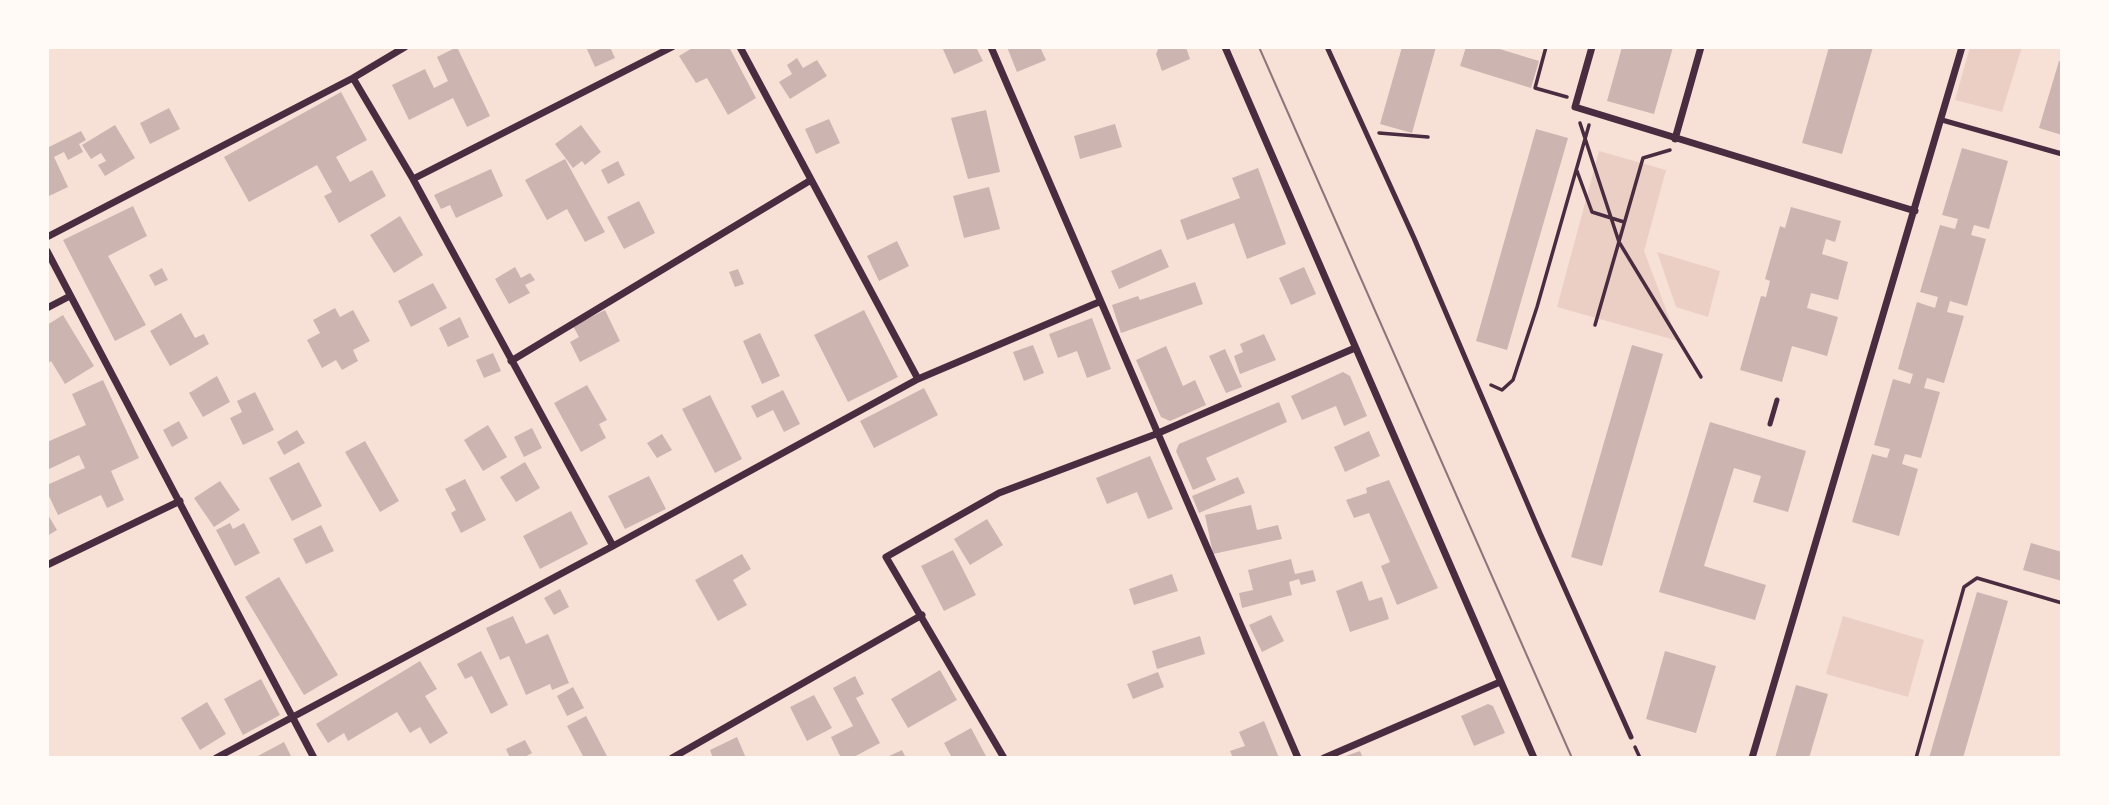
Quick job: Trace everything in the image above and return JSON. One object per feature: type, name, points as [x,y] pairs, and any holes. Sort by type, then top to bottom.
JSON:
[{"type":"street","points":[[47,237],[354,78],[405,47]]},
{"type":"street","points":[[412,179],[672,47]]},
{"type":"street","points":[[740,47],[918,379]]},
{"type":"street","points":[[991,47],[1297,758]]},
{"type":"street","points":[[1225,47],[1534,758]]},
{"type":"street","points":[[1592,47],[1576,104],[1592,113],[1915,211]]},
{"type":"street","points":[[1675,139],[1701,47]]},
{"type":"street","points":[[1752,758],[1962,47]]},
{"type":"street","points":[[354,78],[613,546]]},
{"type":"street","points":[[511,361],[811,180]]},
{"type":"street","points":[[47,251],[314,758]]},
{"type":"street","points":[[47,308],[70,296]]},
{"type":"street","points":[[216,758],[918,379],[1099,302]]},
{"type":"street","points":[[1004,758],[886,557],[999,493],[1156,434],[1354,348]]},
{"type":"street","points":[[47,565],[180,501]]},
{"type":"street","points":[[672,758],[922,615]]},
{"type":"street","points":[[1324,758],[1500,682]]},
{"type":"lane","points":[[1327,47],[1419,249],[1540,533],[1631,737]]},
{"type":"lane","points":[[1942,121],[2062,154]]},
{"type":"lane","points":[[1770,424],[1777,400]]},
{"type":"path","points":[[1546,47],[1535,88],[1576,104],[1619,243],[1702,377]]},
{"type":"path","points":[[1490,385],[1502,390],[1513,380],[1537,307],[1592,113]]},
{"type":"path","points":[[1370,132],[1428,137]]},
{"type":"path","points":[[1595,325],[1643,158],[1672,149],[1675,139]]},
{"type":"path","points":[[1576,169],[1592,212],[1625,222]]},
{"type":"path","points":[[1916,758],[1964,586],[1977,578],[2062,603]]},
{"type":"shaded area","points":[[1970,47],[2022,47],[2002,112],[1955,100]]},
{"type":"shaded area","points":[[1599,151],[1666,170],[1644,251],[1678,341],[1557,307]]},
{"type":"shaded area","points":[[1657,252],[1720,271],[1708,317],[1676,307]]},
{"type":"shaded area","points":[[1843,616],[1924,640],[1908,697],[1826,674]]},
{"type":"building","points":[[457,47],[490,116],[467,127],[453,98],[409,120],[392,85],[425,69],[434,88],[448,81],[437,57]]},
{"type":"building","points":[[586,47],[610,47],[615,58],[595,67]]},
{"type":"building","points":[[694,47],[729,47],[756,98],[728,115],[707,78],[696,83],[679,56]]},
{"type":"building","points":[[942,47],[976,47],[983,61],[954,74]]},
{"type":"building","points":[[1007,47],[1040,47],[1046,60],[1017,72]]},
{"type":"building","points":[[1159,47],[1186,47],[1190,59],[1162,71],[1156,54]]},
{"type":"building","points":[[1402,47],[1436,47],[1412,133],[1380,124]]},
{"type":"building","points":[[1466,47],[1493,47],[1539,61],[1531,88],[1460,66]]},
{"type":"building","points":[[1622,47],[1673,47],[1654,114],[1607,101]]},
{"type":"building","points":[[1829,47],[1873,47],[1842,154],[1802,143]]},
{"type":"building","points":[[797,58],[803,68],[817,60],[827,76],[790,99],[779,82],[792,74],[787,65]]},
{"type":"building","points":[[2059,61],[2062,62],[2062,135],[2039,128]]},
{"type":"building","points":[[341,92],[367,140],[336,157],[350,182],[372,170],[386,196],[339,223],[324,196],[332,192],[317,165],[249,202],[224,157]]},
{"type":"building","points":[[169,108],[180,129],[150,144],[140,123]]},
{"type":"building","points":[[986,110],[1000,172],[968,179],[951,118]]},
{"type":"building","points":[[829,119],[840,143],[816,154],[805,129]]},
{"type":"building","points":[[1115,124],[1122,147],[1080,159],[1074,136]]},
{"type":"building","points":[[115,125],[135,158],[105,176],[98,165],[106,161],[101,153],[91,159],[82,145]]},
{"type":"building","points":[[581,125],[601,152],[585,165],[582,161],[573,168],[555,144]]},
{"type":"building","points":[[1536,129],[1568,138],[1507,350],[1476,341]]},
{"type":"building","points":[[81,131],[86,140],[79,144],[83,152],[68,160],[64,152],[54,157],[68,187],[47,197],[47,148]]},
{"type":"building","points":[[1962,148],[2008,161],[1989,229],[1974,225],[1971,235],[1986,239],[1967,306],[1950,301],[1947,312],[1964,316],[1944,383],[1927,378],[1924,388],[1940,392],[1921,458],[1905,454],[1902,464],[1918,469],[1899,536],[1852,522],[1872,454],[1887,458],[1890,449],[1874,445],[1893,379],[1910,384],[1913,374],[1898,369],[1917,302],[1935,308],[1938,297],[1920,292],[1940,225],[1955,229],[1958,219],[1942,215]]},
{"type":"building","points":[[565,159],[605,232],[585,242],[567,209],[547,220],[525,180]]},
{"type":"building","points":[[618,161],[625,175],[608,184],[601,170]]},
{"type":"building","points":[[1258,168],[1286,244],[1247,259],[1234,223],[1187,240],[1180,220],[1240,198],[1232,178]]},
{"type":"building","points":[[491,169],[503,196],[456,218],[450,205],[441,209],[434,195]]},
{"type":"building","points":[[989,187],[1000,229],[964,238],[953,196]]},
{"type":"building","points":[[639,201],[655,233],[624,249],[607,217]]},
{"type":"building","points":[[133,206],[147,236],[108,256],[146,325],[115,341],[63,240]]},
{"type":"building","points":[[1791,207],[1841,221],[1835,242],[1826,239],[1822,254],[1848,262],[1838,300],[1811,293],[1807,308],[1838,317],[1827,356],[1792,346],[1782,382],[1740,370],[1761,296],[1766,297],[1770,281],[1765,279],[1780,226],[1785,228]]},
{"type":"building","points":[[400,216],[423,255],[394,273],[370,235]]},
{"type":"building","points":[[897,241],[909,266],[879,281],[867,256]]},
{"type":"building","points":[[1161,249],[1169,267],[1119,289],[1111,271]]},
{"type":"building","points":[[515,267],[521,278],[530,273],[535,280],[525,285],[530,293],[509,304],[495,279]]},
{"type":"building","points":[[1304,267],[1316,294],[1291,305],[1279,278]]},
{"type":"building","points":[[162,268],[168,280],[155,286],[149,275]]},
{"type":"building","points":[[738,269],[744,284],[735,287],[729,272]]},
{"type":"building","points":[[1195,282],[1203,304],[1121,333],[1112,305],[1138,296],[1140,300]]},
{"type":"building","points":[[433,283],[447,308],[411,327],[398,301]]},
{"type":"building","points":[[335,308],[340,317],[353,310],[370,341],[353,350],[358,361],[342,370],[336,360],[322,368],[307,340],[320,333],[313,320]]},
{"type":"building","points":[[605,310],[620,341],[580,362],[570,342],[579,337],[573,326]]},
{"type":"building","points":[[864,310],[898,377],[848,402],[814,335]]},
{"type":"building","points":[[181,313],[195,338],[204,334],[209,344],[170,366],[150,331]]},
{"type":"building","points":[[63,315],[94,366],[65,384],[51,361],[47,364],[47,325]]},
{"type":"building","points":[[460,317],[469,337],[448,347],[439,328]]},
{"type":"building","points":[[1092,318],[1111,369],[1087,378],[1077,351],[1058,358],[1049,334]]},
{"type":"building","points":[[760,333],[780,376],[762,384],[743,341]]},
{"type":"building","points":[[1264,334],[1276,360],[1240,374],[1234,356],[1243,352],[1240,344]]},
{"type":"building","points":[[1033,345],[1044,373],[1024,381],[1013,352]]},
{"type":"building","points":[[1632,345],[1663,354],[1602,566],[1571,557]]},
{"type":"building","points":[[1166,346],[1183,386],[1195,380],[1206,405],[1170,421],[1161,417],[1136,360]]},
{"type":"building","points":[[1225,349],[1242,387],[1226,393],[1209,356]]},
{"type":"building","points":[[493,353],[501,371],[484,378],[476,360]]},
{"type":"building","points":[[1343,372],[1350,376],[1367,416],[1344,426],[1336,406],[1302,420],[1291,396]]},
{"type":"building","points":[[217,376],[230,402],[203,417],[189,393]]},
{"type":"building","points":[[103,380],[139,458],[111,471],[124,500],[107,508],[101,495],[58,515],[47,492],[47,485],[85,468],[79,455],[47,470],[47,442],[86,425],[72,394]]},
{"type":"building","points":[[587,385],[607,420],[599,424],[606,438],[581,452],[554,403]]},
{"type":"building","points":[[924,388],[938,415],[874,448],[860,421]]},
{"type":"building","points":[[783,390],[800,424],[784,432],[773,410],[757,418],[751,406]]},
{"type":"building","points":[[255,392],[274,430],[243,445],[230,418],[242,412],[237,401]]},
{"type":"building","points":[[710,395],[742,459],[715,473],[682,409]]},
{"type":"building","points":[[1279,402],[1287,422],[1206,458],[1216,480],[1193,490],[1176,451],[1179,444]]},
{"type":"building","points":[[179,421],[188,438],[172,447],[163,430]]},
{"type":"building","points":[[1710,422],[1806,451],[1788,512],[1753,502],[1761,476],[1734,468],[1704,566],[1766,585],[1755,620],[1659,592]]},
{"type":"building","points":[[488,425],[507,457],[483,471],[464,440]]},
{"type":"building","points":[[532,428],[542,448],[524,457],[514,437]]},
{"type":"building","points":[[297,430],[305,443],[284,455],[277,442]]},
{"type":"building","points":[[1369,431],[1380,456],[1345,472],[1334,447]]},
{"type":"building","points":[[662,434],[672,450],[657,458],[647,443]]},
{"type":"building","points":[[365,441],[399,501],[380,512],[345,452]]},
{"type":"building","points":[[1150,456],[1173,509],[1148,519],[1137,492],[1107,504],[1096,478]]},
{"type":"building","points":[[299,462],[322,506],[292,521],[269,478]]},
{"type":"building","points":[[525,462],[540,488],[516,502],[500,477]]},
{"type":"building","points":[[649,476],[666,509],[625,529],[608,496]]},
{"type":"building","points":[[1238,477],[1245,493],[1199,513],[1192,496]]},
{"type":"building","points":[[465,479],[486,520],[461,533],[451,513],[456,510],[445,489]]},
{"type":"building","points":[[1389,480],[1438,588],[1397,605],[1381,566],[1390,562],[1369,513],[1354,518],[1346,500],[1367,493],[1366,488]]},
{"type":"building","points":[[220,481],[240,510],[214,527],[194,498]]},
{"type":"building","points":[[1251,505],[1257,530],[1278,525],[1282,539],[1213,554],[1205,515]]},
{"type":"building","points":[[571,511],[588,544],[540,569],[523,536]]},
{"type":"building","points":[[47,513],[57,530],[47,536]]},
{"type":"building","points":[[987,519],[1003,545],[970,565],[954,539]]},
{"type":"building","points":[[230,523],[233,529],[244,523],[260,553],[235,566],[216,530]]},
{"type":"building","points":[[321,525],[334,551],[306,564],[293,539]]},
{"type":"building","points":[[2031,543],[2062,552],[2062,581],[2023,570]]},
{"type":"building","points":[[953,550],[976,595],[944,611],[921,566]]},
{"type":"building","points":[[742,554],[751,569],[733,580],[747,605],[718,621],[695,580]]},
{"type":"building","points":[[1291,559],[1295,574],[1313,570],[1316,581],[1301,585],[1299,579],[1289,582],[1292,595],[1242,608],[1239,593],[1253,590],[1248,570]]},
{"type":"building","points":[[1172,574],[1178,591],[1134,605],[1129,589]]},
{"type":"building","points":[[279,577],[338,675],[304,695],[245,597]]},
{"type":"building","points":[[1362,581],[1369,601],[1382,597],[1389,619],[1350,632],[1336,591]]},
{"type":"building","points":[[560,589],[569,607],[554,615],[544,598]]},
{"type":"building","points":[[1977,592],[2008,601],[1963,758],[1929,758]]},
{"type":"building","points":[[1271,615],[1284,641],[1262,652],[1249,625]]},
{"type":"building","points":[[513,616],[526,644],[548,634],[569,683],[552,690],[550,684],[526,695],[509,656],[500,660],[486,628]]},
{"type":"building","points":[[1200,636],[1205,654],[1157,669],[1152,651]]},
{"type":"building","points":[[481,651],[508,705],[491,714],[472,676],[465,679],[457,664]]},
{"type":"building","points":[[1665,651],[1716,666],[1696,733],[1646,719]]},
{"type":"building","points":[[420,661],[437,689],[425,696],[448,733],[430,744],[420,727],[410,733],[397,712],[348,741],[344,733],[328,743],[316,724]]},
{"type":"building","points":[[940,670],[957,700],[908,728],[891,699]]},
{"type":"building","points":[[1158,672],[1164,687],[1133,699],[1127,684]]},
{"type":"building","points":[[855,676],[864,694],[856,698],[880,743],[852,758],[841,758],[831,737],[853,726],[833,688]]},
{"type":"building","points":[[261,679],[280,715],[243,735],[224,699]]},
{"type":"building","points":[[1796,685],[1828,694],[1809,758],[1775,758]]},
{"type":"building","points":[[573,687],[584,708],[567,716],[557,696]]},
{"type":"building","points":[[814,695],[832,728],[807,741],[790,707]]},
{"type":"building","points":[[207,702],[226,734],[200,750],[181,718]]},
{"type":"building","points":[[1488,704],[1493,706],[1505,733],[1474,746],[1461,716]]},
{"type":"building","points":[[586,716],[608,758],[584,758],[567,726]]},
{"type":"building","points":[[1264,721],[1279,758],[1233,758],[1230,751],[1245,746],[1239,732]]},
{"type":"building","points":[[971,728],[987,758],[952,758],[944,743]]},
{"type":"building","points":[[737,737],[746,758],[713,758],[710,750]]},
{"type":"building","points":[[525,740],[532,753],[523,758],[510,758],[506,749]]},
{"type":"building","points":[[284,742],[292,758],[254,758]]},
{"type":"building","points":[[902,750],[906,758],[885,758]]},
{"type":"building","points":[[1360,751],[1363,758],[1343,758],[1343,757]]},
{"type":"tram line","points":[[1259,47],[1572,758]]}]
